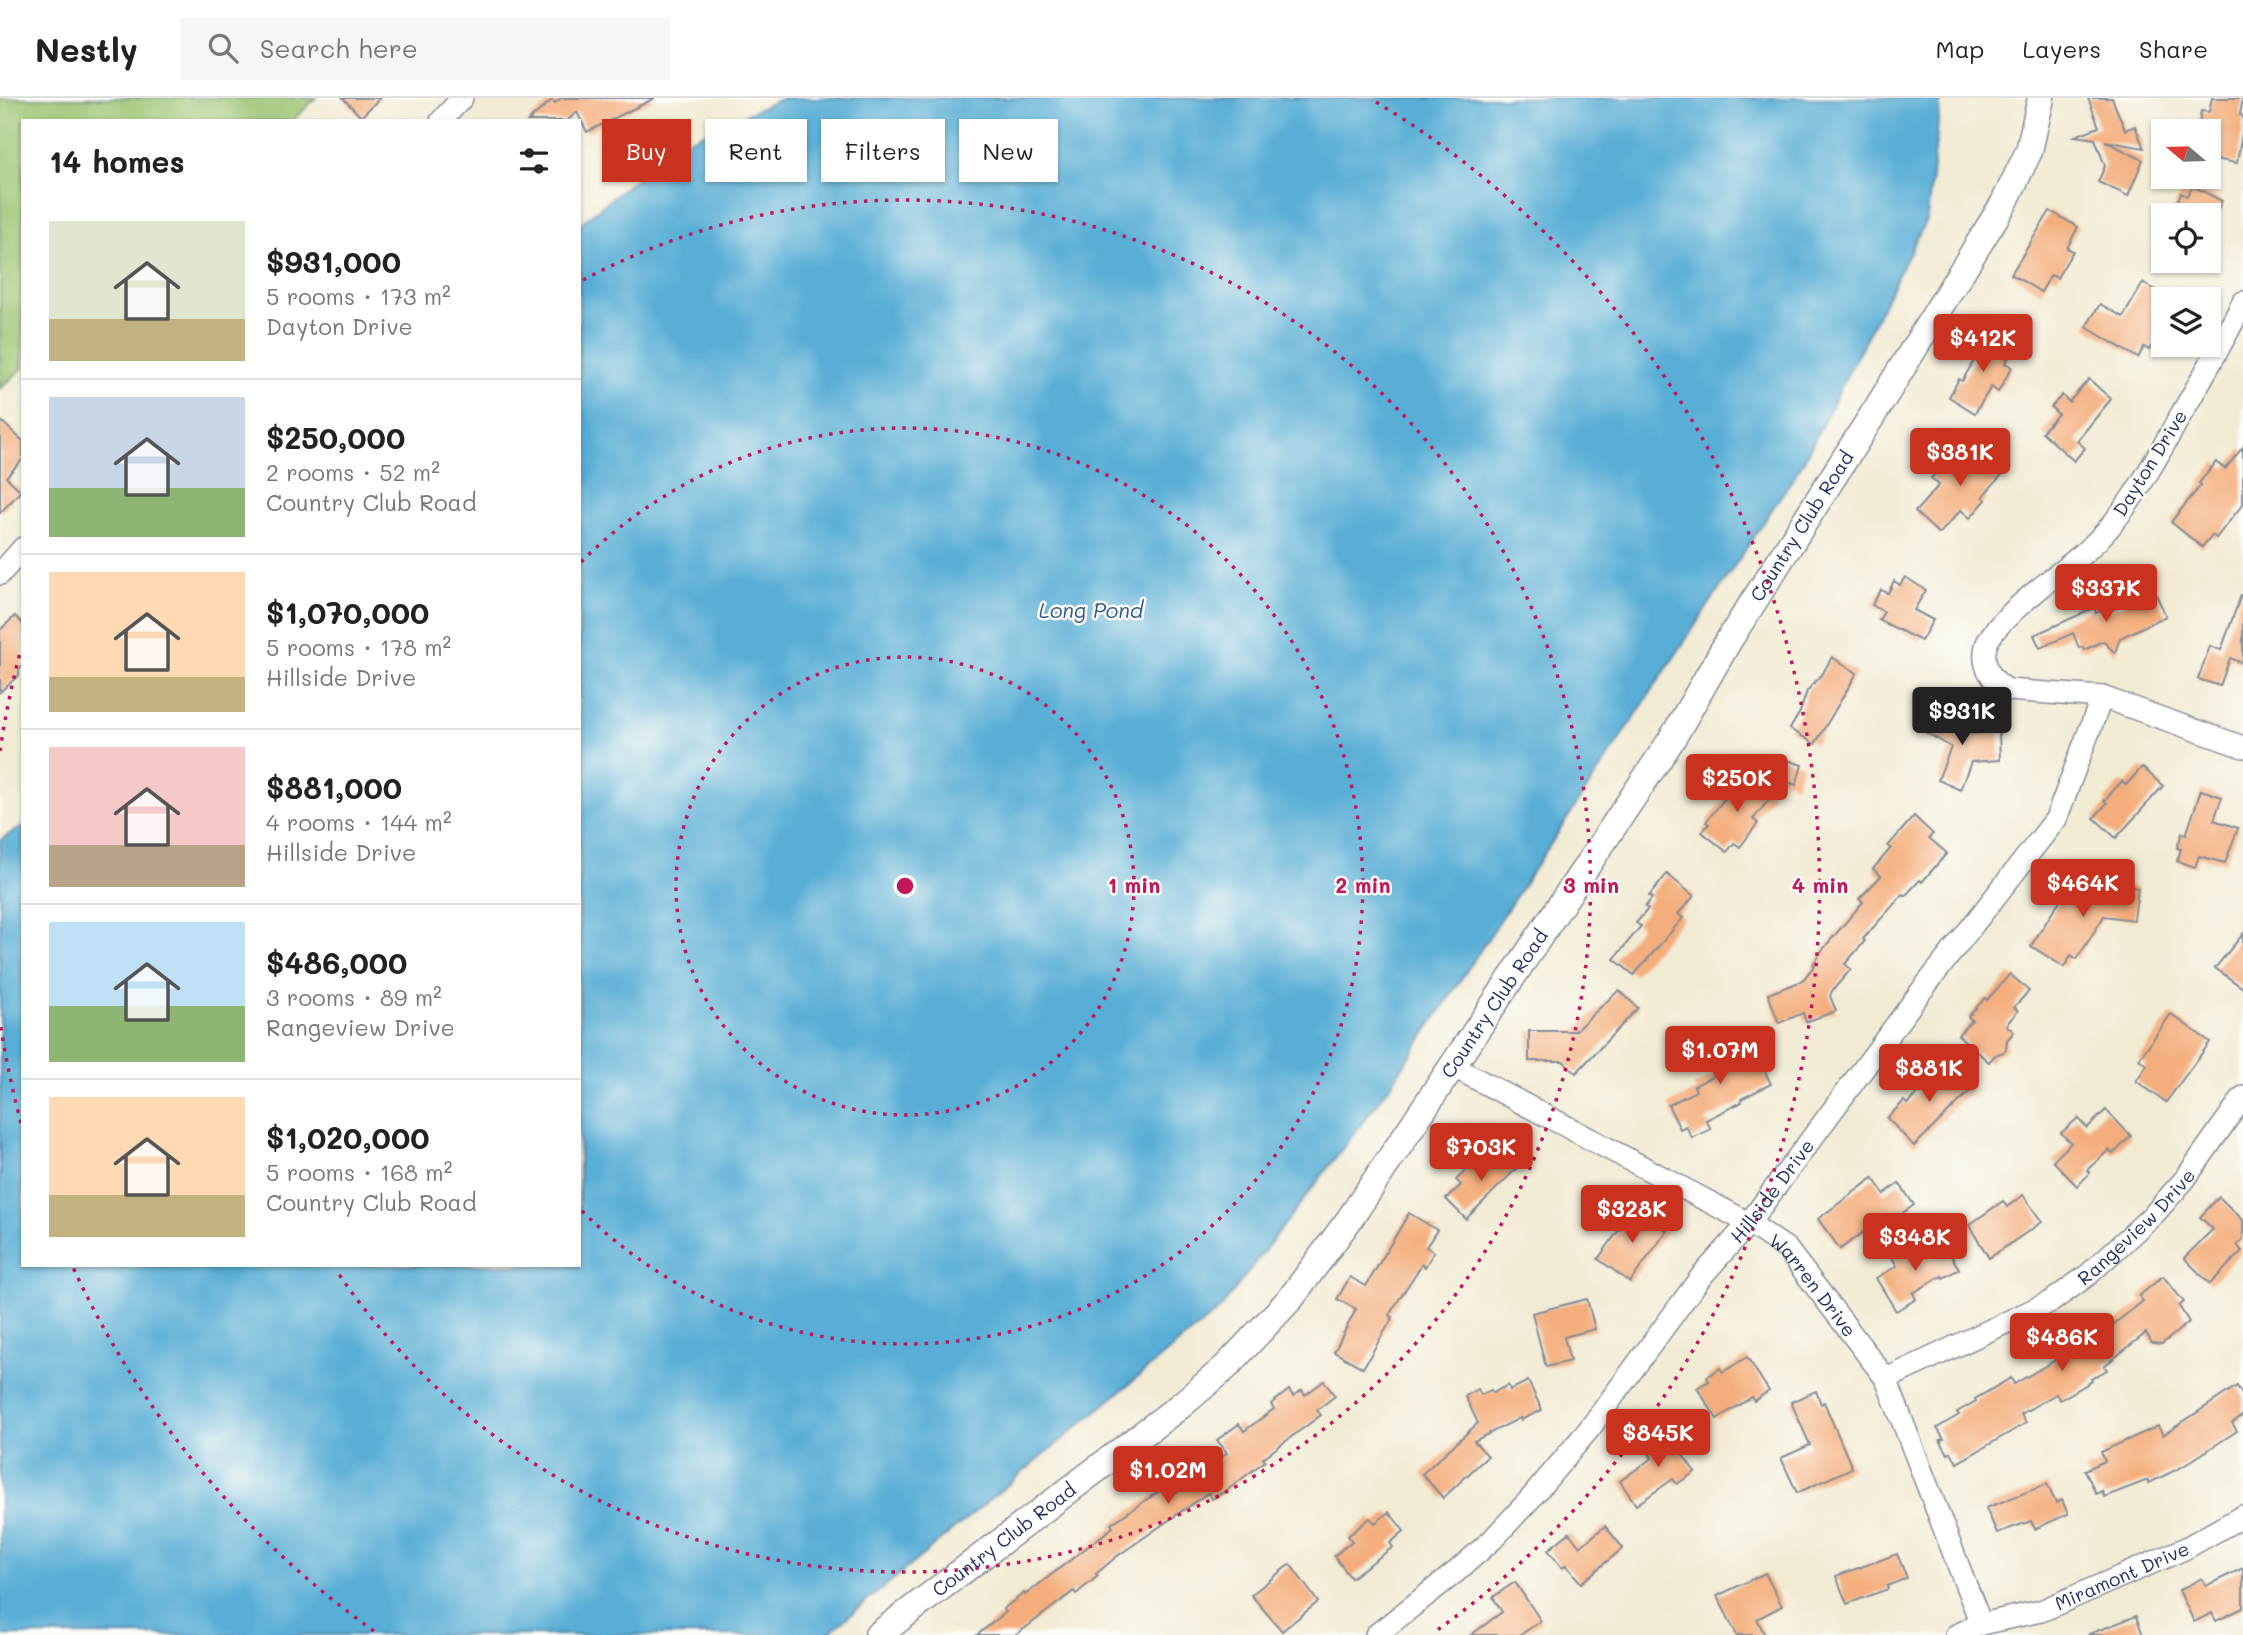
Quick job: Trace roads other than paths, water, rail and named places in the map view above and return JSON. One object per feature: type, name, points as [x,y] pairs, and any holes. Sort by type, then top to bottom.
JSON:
[{"type":"street","points":[[443,119],[461,98]]},
{"type":"street","name":"Country Club Road","points":[[890,1631],[1180,1406],[1226,1367],[1299,1287],[1349,1220],[1454,1067],[1672,739],[1729,640],[2004,203],[2029,151],[2042,98]]},
{"type":"street","name":"Dayton Drive","points":[[2102,697],[2008,690],[1998,684],[1989,673],[1985,660],[1986,646],[1992,635],[2028,599],[2087,551],[2119,514],[2159,454],[2243,302]]},
{"type":"street","points":[[0,574],[21,550]]},
{"type":"street","points":[[2102,697],[2243,747]]},
{"type":"street","name":"Hillside Drive","points":[[1376,1635],[1457,1572],[1531,1499],[1590,1428],[1700,1278],[1749,1223],[1919,994],[2056,819],[2102,697]]},
{"type":"street","name":"Warren Drive","points":[[1454,1067],[1749,1223],[1787,1249],[1886,1379],[1981,1624]]},
{"type":"street","name":"Rangeview Drive","points":[[1886,1379],[2052,1301],[2088,1275],[2155,1213],[2185,1179],[2243,1097]]},
{"type":"street","name":"Miramont Drive","points":[[1956,1635],[1981,1624],[2041,1611],[2184,1549],[2243,1516]]},
{"type":"water","name":"Long Pond","points":[[783,98],[1941,98],[1927,218],[1802,464],[1391,1085],[1220,1309],[826,1635],[0,1635],[0,840],[21,827],[21,1267],[581,1267],[581,223],[632,182],[691,182],[691,139],[705,133],[705,182],[807,182],[807,119],[736,119]]}]
